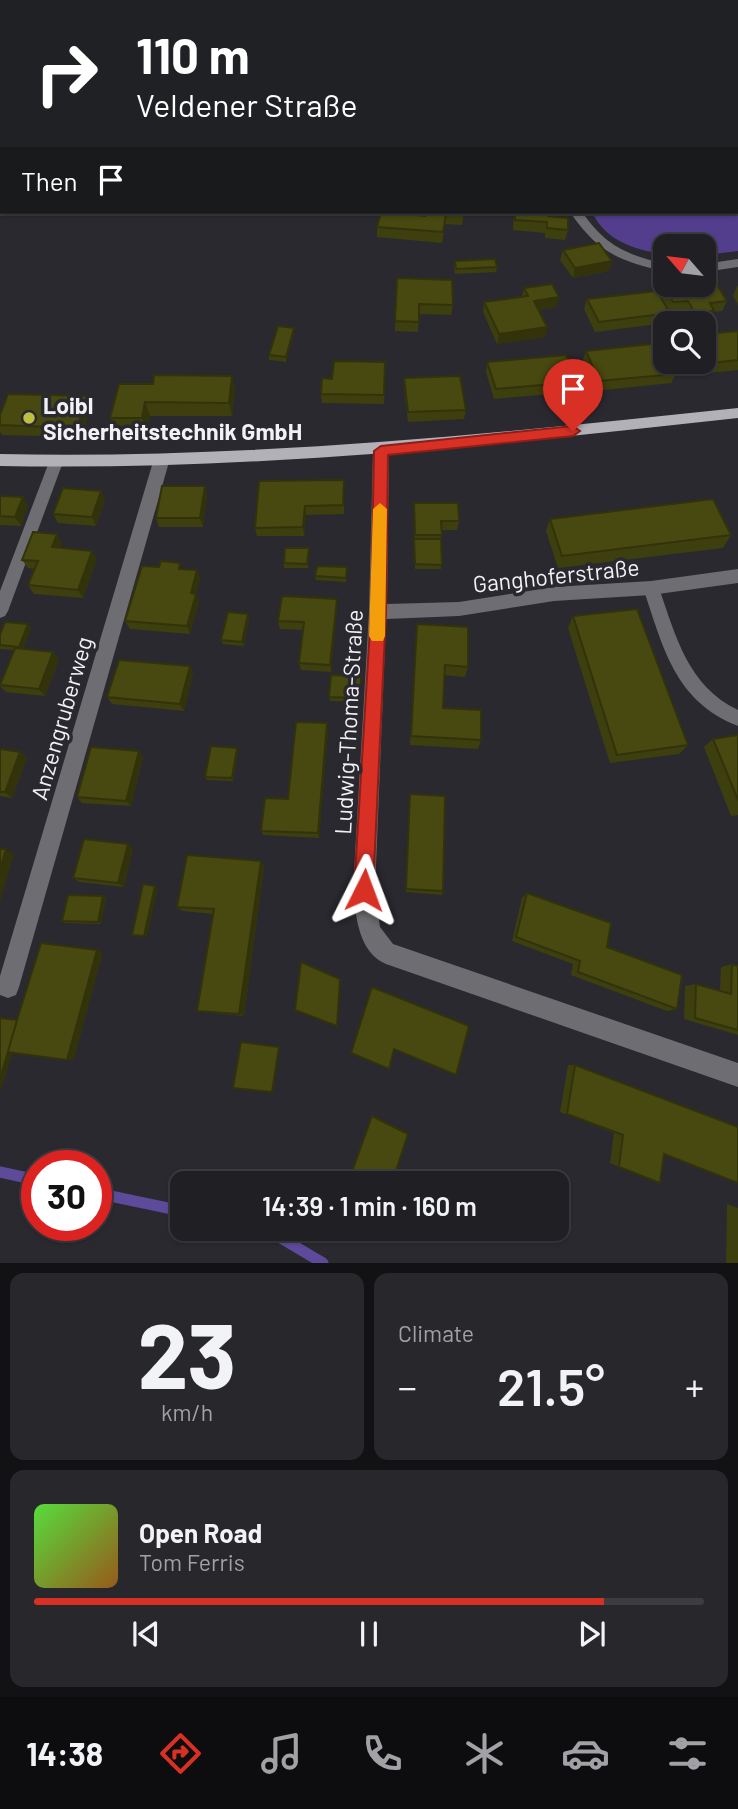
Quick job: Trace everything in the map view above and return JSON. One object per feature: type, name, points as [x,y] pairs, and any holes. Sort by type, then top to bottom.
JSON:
[{"type":"main road","points":[[0,460],[161,463],[381,451],[738,413]]},
{"type":"street","points":[[577,214],[592,236],[616,254],[653,265]]},
{"type":"street","points":[[716,266],[738,263]]},
{"type":"street","name":"Ludwig-Thoma-Straße","points":[[381,451],[378,612],[364,890],[367,926],[373,940],[386,953],[738,1075]]},
{"type":"street","name":"Anzengruberweg","points":[[8,987],[161,463]]},
{"type":"street","name":"Ganghoferstraße","points":[[378,612],[459,609],[554,594],[651,588],[737,577]]},
{"type":"lane","points":[[0,611],[56,462]]},
{"type":"lane","points":[[651,588],[688,683],[720,711],[738,718]]},
{"type":"shaded area","points":[[593,214],[738,214],[738,251],[716,254],[716,234],[653,234],[653,252],[622,242],[605,231]]},
{"type":"building","points":[[380,214],[446,214],[443,232],[377,227]]},
{"type":"building","points":[[515,214],[548,214],[568,218],[568,230],[547,228],[547,222],[515,220]]},
{"type":"building","points":[[599,243],[612,261],[575,268],[563,250]]},
{"type":"building","points":[[495,259],[497,267],[456,269],[455,261]]},
{"type":"building","points":[[397,278],[452,280],[453,305],[419,304],[419,322],[395,321]]},
{"type":"building","points":[[552,284],[559,297],[534,301],[547,327],[499,334],[484,302],[528,296],[524,288]]},
{"type":"building","points":[[716,285],[727,301],[710,303],[714,311],[694,311],[688,301],[673,302],[671,298],[716,298]]},
{"type":"building","points":[[653,291],[653,298],[661,298],[669,311],[653,311],[653,315],[599,322],[587,299]]},
{"type":"building","points":[[278,326],[294,328],[286,357],[269,355]]},
{"type":"building","points":[[738,331],[738,360],[716,362],[716,333]]},
{"type":"building","points":[[653,344],[653,374],[676,374],[599,381],[586,351]]},
{"type":"building","points":[[566,355],[576,382],[496,389],[487,362]]},
{"type":"building","points":[[334,361],[385,362],[384,395],[321,394],[322,378],[332,379]]},
{"type":"building","points":[[154,375],[232,376],[229,403],[145,402],[142,418],[110,418],[119,384],[153,384]]},
{"type":"building","points":[[460,376],[466,410],[408,412],[404,378]]},
{"type":"building","points":[[8,394],[87,396],[77,428],[0,425],[0,415]]},
{"type":"building","points":[[344,480],[343,505],[305,506],[303,527],[255,528],[259,481]]},
{"type":"building","points":[[162,486],[205,486],[200,518],[156,518]]},
{"type":"building","points":[[63,488],[101,491],[92,517],[53,514]]},
{"type":"building","points":[[0,496],[23,497],[15,517],[0,516]]},
{"type":"building","points":[[713,499],[731,535],[562,556],[550,519]]},
{"type":"building","points":[[414,503],[458,503],[459,521],[441,521],[442,535],[415,535]]},
{"type":"building","points":[[33,532],[57,534],[52,547],[92,551],[78,590],[28,585],[38,561],[22,560]]},
{"type":"building","points":[[414,539],[441,539],[442,565],[415,564]]},
{"type":"building","points":[[285,548],[309,548],[307,564],[284,563]]},
{"type":"building","points":[[161,561],[180,563],[179,569],[197,570],[191,593],[196,594],[187,626],[125,621],[142,566],[159,567]]},
{"type":"building","points":[[317,566],[347,567],[346,578],[315,576]]},
{"type":"building","points":[[282,596],[337,599],[330,665],[299,663],[304,622],[278,621]]},
{"type":"building","points":[[637,609],[688,745],[617,755],[573,616]]},
{"type":"building","points":[[228,612],[248,614],[242,642],[221,640]]},
{"type":"building","points":[[5,622],[28,624],[19,647],[0,645],[0,635]]},
{"type":"building","points":[[417,624],[468,627],[468,667],[445,665],[443,708],[481,710],[481,740],[411,736]]},
{"type":"building","points":[[15,648],[53,652],[39,689],[0,685]]},
{"type":"building","points":[[119,660],[190,666],[180,704],[107,697]]},
{"type":"building","points":[[331,675],[361,676],[360,698],[329,697]]},
{"type":"building","points":[[296,722],[327,723],[318,833],[261,831],[265,798],[288,799]]},
{"type":"building","points":[[738,735],[738,800],[713,739]]},
{"type":"building","points":[[211,746],[237,748],[232,778],[205,777]]},
{"type":"building","points":[[91,747],[139,751],[126,801],[77,797]]},
{"type":"building","points":[[0,749],[20,752],[5,792],[0,792]]},
{"type":"building","points":[[410,794],[445,796],[443,891],[406,889]]},
{"type":"building","points":[[84,839],[128,844],[118,883],[73,878]]},
{"type":"building","points":[[0,849],[6,849],[0,870]]},
{"type":"building","points":[[187,855],[261,861],[239,1014],[197,1011],[214,909],[177,907]]},
{"type":"building","points":[[143,884],[155,886],[144,936],[132,935]]},
{"type":"building","points":[[527,893],[611,923],[607,947],[682,975],[677,1009],[578,972],[580,961],[516,937]]},
{"type":"building","points":[[68,895],[103,896],[98,922],[62,921]]},
{"type":"building","points":[[41,943],[97,950],[67,1060],[7,1052]]},
{"type":"building","points":[[301,962],[340,979],[337,1026],[295,1010]]},
{"type":"building","points":[[732,964],[738,966],[738,1030],[695,1018],[696,984],[731,994]]},
{"type":"building","points":[[372,987],[469,1026],[456,1075],[394,1049],[389,1069],[351,1053]]},
{"type":"building","points":[[0,1018],[17,1020],[0,1079]]},
{"type":"building","points":[[241,1042],[279,1047],[272,1092],[233,1088]]},
{"type":"building","points":[[575,1065],[738,1127],[738,1183],[664,1154],[660,1183],[619,1167],[623,1135],[567,1114]]},
{"type":"building","points":[[372,1116],[408,1134],[396,1171],[353,1169]]},
{"type":"waterway","points":[[0,1172],[21,1177]]},
{"type":"waterway","points":[[112,1196],[170,1208]]},
{"type":"waterway","points":[[286,1241],[323,1263]]},
{"type":"slow traffic","points":[[377,636],[380,509]]},
{"type":"place","name":"Loibl Sicherheitstechnik GmbH","points":[[29,418]]},
{"type":"route","points":[[364,890],[378,612],[381,451],[573,431]]}]
